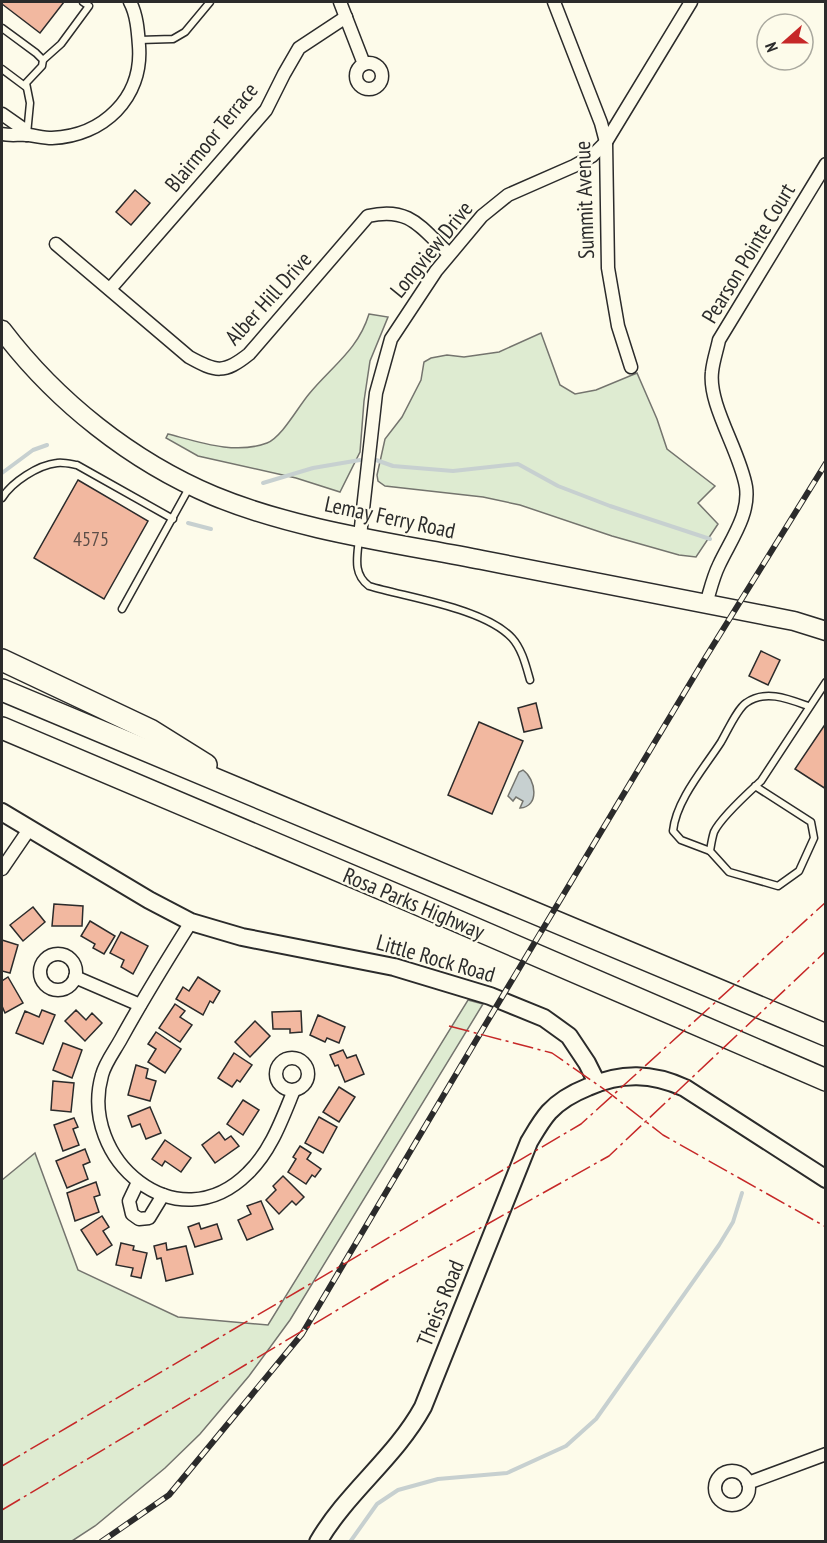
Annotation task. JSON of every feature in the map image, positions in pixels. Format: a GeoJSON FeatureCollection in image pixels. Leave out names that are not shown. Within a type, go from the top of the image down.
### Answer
{"type":"FeatureCollection","features":[{"type":"Feature","properties":{"kind":"highway"},"geometry":{"type":"LineString","coordinates":[[2,660],[150,730],[266,801]]}},
{"type":"Feature","properties":{"kind":"highway"},"geometry":{"type":"LineString","coordinates":[[2,690],[266,801]]}},
{"type":"Feature","properties":{"kind":"highway","name":"Rosa Parks Highway"},"geometry":{"type":"LineString","coordinates":[[2,728],[825,1080]]}},
{"type":"Feature","properties":{"kind":"highway","name":"Rosa Parks Highway"},"geometry":{"type":"LineString","coordinates":[[266,801],[825,1035]]}},
{"type":"Feature","properties":{"kind":"main road","name":"Lemay Ferry Road"},"geometry":{"type":"LineString","coordinates":[[2,330],[37,371],[110,437],[162,470],[213,495],[272,516],[360,536],[794,621],[825,631]]}},
{"type":"Feature","properties":{"kind":"street"},"geometry":{"type":"LineString","coordinates":[[2,134],[53,138],[84,133],[109,118],[120,107],[136,82],[140,68],[139,40],[130,2]]}},
{"type":"Feature","properties":{"kind":"street"},"geometry":{"type":"LineString","coordinates":[[340,2],[364,64]]}},
{"type":"Feature","properties":{"kind":"street","name":"Summit Avenue"},"geometry":{"type":"LineString","coordinates":[[554,2],[601,123],[606,142],[608,268],[618,326],[631,367]]}},
{"type":"Feature","properties":{"kind":"street","name":"Longview Drive"},"geometry":{"type":"LineString","coordinates":[[360,536],[376,393],[391,339],[418,295],[482,216],[508,195],[592,156],[606,142],[691,2]]}},
{"type":"Feature","properties":{"kind":"street","name":"Blairmoor Terrace"},"geometry":{"type":"LineString","coordinates":[[110,289],[266,110],[300,48],[346,17]]}},
{"type":"Feature","properties":{"kind":"street"},"geometry":{"type":"LineString","coordinates":[[2,114],[22,128],[27,135]]}},
{"type":"Feature","properties":{"kind":"street","name":"Pearson Pointe Court"},"geometry":{"type":"LineString","coordinates":[[706,604],[718,566],[741,520],[746,488],[733,444],[715,400],[711,373],[719,340],[825,164]]}},
{"type":"Feature","properties":{"kind":"street","name":"Alber Hill Drive"},"geometry":{"type":"LineString","coordinates":[[56,244],[189,357],[210,368],[223,369],[238,363],[249,354],[368,216],[398,213],[424,229],[449,254]]}},
{"type":"Feature","properties":{"kind":"street","name":"Little Rock Road"},"geometry":{"type":"LineString","coordinates":[[2,812],[149,900],[191,922],[242,937],[394,967],[459,986],[533,1013],[551,1022],[569,1036],[587,1062],[597,1083]]}},
{"type":"Feature","properties":{"kind":"street"},"geometry":{"type":"LineString","coordinates":[[2,869],[30,828]]}},
{"type":"Feature","properties":{"kind":"street"},"geometry":{"type":"LineString","coordinates":[[191,922],[140,1005],[102,1074],[98,1106],[108,1143],[121,1165],[150,1191],[188,1201],[205,1198],[231,1187],[249,1173],[269,1147],[294,1090]]}},
{"type":"Feature","properties":{"kind":"street"},"geometry":{"type":"LineString","coordinates":[[75,977],[140,1005]]}},
{"type":"Feature","properties":{"kind":"street"},"geometry":{"type":"LineString","coordinates":[[597,1083],[628,1075],[649,1076],[671,1082],[685,1088],[825,1179]]}},
{"type":"Feature","properties":{"kind":"street","name":"Theiss Road"},"geometry":{"type":"LineString","coordinates":[[318,1542],[336,1513],[404,1438],[423,1407],[518,1167],[540,1124],[561,1101],[572,1093],[597,1083]]}},
{"type":"Feature","properties":{"kind":"street"},"geometry":{"type":"LineString","coordinates":[[138,1182],[129,1201],[132,1214],[139,1219],[149,1218],[163,1195]]}},
{"type":"Feature","properties":{"kind":"street"},"geometry":{"type":"LineString","coordinates":[[748,1483],[825,1454]]}},
{"type":"Feature","properties":{"kind":"lane"},"geometry":{"type":"LineString","coordinates":[[27,135],[30,103],[26,83],[42,66],[43,60],[61,44],[89,6],[83,2]]}},
{"type":"Feature","properties":{"kind":"lane"},"geometry":{"type":"LineString","coordinates":[[139,40],[173,39],[185,32],[210,2]]}},
{"type":"Feature","properties":{"kind":"lane"},"geometry":{"type":"LineString","coordinates":[[2,28],[43,60]]}},
{"type":"Feature","properties":{"kind":"lane"},"geometry":{"type":"LineString","coordinates":[[2,69],[26,87]]}},
{"type":"Feature","properties":{"kind":"lane"},"geometry":{"type":"LineString","coordinates":[[2,498],[6,491],[31,473],[59,462],[77,465],[173,519]]}},
{"type":"Feature","properties":{"kind":"lane"},"geometry":{"type":"LineString","coordinates":[[122,609],[191,485]]}},
{"type":"Feature","properties":{"kind":"lane"},"geometry":{"type":"LineString","coordinates":[[360,536],[357,560],[363,581],[369,586],[462,611],[490,623],[512,639],[522,654],[531,680]]}},
{"type":"Feature","properties":{"kind":"lane"},"geometry":{"type":"LineString","coordinates":[[710,851],[714,831],[761,781],[825,682]]}},
{"type":"Feature","properties":{"kind":"lane"},"geometry":{"type":"LineString","coordinates":[[755,786],[811,822],[814,838],[799,871],[778,886],[729,872],[710,851],[681,840],[673,831],[674,821],[699,774],[745,703],[759,697],[780,696],[808,706]]}},
{"type":"Feature","properties":{"kind":"green space"},"geometry":{"type":"Polygon","coordinates":[[[369,314],[388,317],[370,361],[360,452],[340,492],[296,478],[198,456],[166,438],[168,434],[230,448],[255,446],[273,440],[309,394],[351,348],[369,314]]]}},
{"type":"Feature","properties":{"kind":"green space"},"geometry":{"type":"Polygon","coordinates":[[[541,333],[560,385],[575,394],[596,390],[637,373],[667,449],[715,486],[698,503],[718,524],[696,557],[679,555],[612,536],[520,505],[483,497],[385,486],[378,481],[377,475],[385,439],[402,417],[421,380],[424,362],[447,355],[464,357],[499,352],[541,333]]]}},
{"type":"Feature","properties":{"kind":"green space"},"geometry":{"type":"Polygon","coordinates":[[[468,1000],[483,1004],[290,1320],[249,1376],[200,1434],[165,1468],[95,1526],[72,1541],[2,1541],[2,1180],[35,1153],[78,1270],[178,1317],[268,1325],[468,1000]]]}},
{"type":"Feature","properties":{"kind":"shaded area"},"geometry":{"type":"Polygon","coordinates":[[[523,770],[531,780],[534,792],[531,803],[520,808],[523,801],[516,797],[513,801],[508,796],[519,772],[523,770]]]}},
{"type":"Feature","properties":{"kind":"building"},"geometry":{"type":"Polygon","coordinates":[[[2,2],[64,2],[40,33],[2,2]]]}},
{"type":"Feature","properties":{"kind":"building"},"geometry":{"type":"Polygon","coordinates":[[[135,190],[150,203],[131,225],[116,212],[135,190]]]}},
{"type":"Feature","properties":{"kind":"building"},"geometry":{"type":"Polygon","coordinates":[[[78,480],[148,521],[104,599],[34,558],[78,480]]]}},
{"type":"Feature","properties":{"kind":"building"},"geometry":{"type":"Polygon","coordinates":[[[761,651],[780,660],[768,685],[749,676],[761,651]]]}},
{"type":"Feature","properties":{"kind":"building"},"geometry":{"type":"Polygon","coordinates":[[[536,703],[542,728],[524,732],[518,708],[536,703]]]}},
{"type":"Feature","properties":{"kind":"building"},"geometry":{"type":"Polygon","coordinates":[[[479,722],[523,741],[492,814],[448,795],[479,722]]]}},
{"type":"Feature","properties":{"kind":"building"},"geometry":{"type":"Polygon","coordinates":[[[826,723],[826,789],[795,769],[826,723]]]}},
{"type":"Feature","properties":{"kind":"building"},"geometry":{"type":"Polygon","coordinates":[[[54,904],[83,906],[82,926],[52,926],[54,904]]]}},
{"type":"Feature","properties":{"kind":"building"},"geometry":{"type":"Polygon","coordinates":[[[33,907],[45,922],[23,941],[10,925],[33,907]]]}},
{"type":"Feature","properties":{"kind":"building"},"geometry":{"type":"Polygon","coordinates":[[[90,921],[115,936],[104,954],[93,948],[95,944],[81,936],[90,921]]]}},
{"type":"Feature","properties":{"kind":"building"},"geometry":{"type":"Polygon","coordinates":[[[121,932],[148,946],[133,974],[121,967],[124,960],[110,953],[121,932]]]}},
{"type":"Feature","properties":{"kind":"building"},"geometry":{"type":"Polygon","coordinates":[[[2,940],[18,945],[10,973],[2,971],[2,940]]]}},
{"type":"Feature","properties":{"kind":"building"},"geometry":{"type":"Polygon","coordinates":[[[8,977],[23,1003],[5,1013],[2,1006],[2,981],[8,977]]]}},
{"type":"Feature","properties":{"kind":"building"},"geometry":{"type":"Polygon","coordinates":[[[198,977],[220,991],[213,1003],[210,1001],[203,1015],[176,999],[183,987],[189,991],[198,977]]]}},
{"type":"Feature","properties":{"kind":"building"},"geometry":{"type":"Polygon","coordinates":[[[175,1004],[185,1011],[180,1017],[192,1025],[180,1042],[159,1028],[175,1004]]]}},
{"type":"Feature","properties":{"kind":"building"},"geometry":{"type":"Polygon","coordinates":[[[42,1010],[55,1015],[43,1044],[16,1033],[25,1011],[39,1017],[42,1010]]]}},
{"type":"Feature","properties":{"kind":"building"},"geometry":{"type":"Polygon","coordinates":[[[76,1010],[86,1020],[92,1013],[102,1023],[85,1041],[65,1021],[76,1010]]]}},
{"type":"Feature","properties":{"kind":"building"},"geometry":{"type":"Polygon","coordinates":[[[301,1011],[302,1032],[290,1033],[290,1029],[273,1029],[272,1012],[301,1011]]]}},
{"type":"Feature","properties":{"kind":"building"},"geometry":{"type":"Polygon","coordinates":[[[318,1015],[345,1027],[339,1043],[327,1038],[325,1042],[310,1035],[318,1015]]]}},
{"type":"Feature","properties":{"kind":"building"},"geometry":{"type":"Polygon","coordinates":[[[255,1021],[270,1036],[250,1057],[235,1042],[255,1021]]]}},
{"type":"Feature","properties":{"kind":"building"},"geometry":{"type":"Polygon","coordinates":[[[156,1032],[181,1049],[165,1073],[148,1062],[156,1049],[148,1044],[156,1032]]]}},
{"type":"Feature","properties":{"kind":"building"},"geometry":{"type":"Polygon","coordinates":[[[63,1043],[82,1050],[72,1078],[53,1070],[63,1043]]]}},
{"type":"Feature","properties":{"kind":"building"},"geometry":{"type":"Polygon","coordinates":[[[343,1050],[347,1058],[356,1055],[364,1074],[345,1082],[338,1065],[335,1066],[330,1055],[343,1050]]]}},
{"type":"Feature","properties":{"kind":"building"},"geometry":{"type":"Polygon","coordinates":[[[234,1053],[252,1065],[240,1082],[237,1080],[232,1087],[218,1078],[234,1053]]]}},
{"type":"Feature","properties":{"kind":"building"},"geometry":{"type":"Polygon","coordinates":[[[136,1065],[148,1069],[146,1078],[156,1081],[150,1101],[128,1095],[136,1065]]]}},
{"type":"Feature","properties":{"kind":"building"},"geometry":{"type":"Polygon","coordinates":[[[53,1081],[74,1083],[71,1112],[51,1110],[53,1081]]]}},
{"type":"Feature","properties":{"kind":"building"},"geometry":{"type":"Polygon","coordinates":[[[339,1087],[355,1097],[339,1122],[323,1112],[339,1087]]]}},
{"type":"Feature","properties":{"kind":"building"},"geometry":{"type":"Polygon","coordinates":[[[243,1100],[259,1110],[243,1135],[227,1124],[243,1100]]]}},
{"type":"Feature","properties":{"kind":"building"},"geometry":{"type":"Polygon","coordinates":[[[150,1107],[161,1133],[146,1139],[140,1124],[132,1127],[128,1116],[150,1107]]]}},
{"type":"Feature","properties":{"kind":"building"},"geometry":{"type":"Polygon","coordinates":[[[319,1117],[337,1127],[323,1153],[305,1143],[319,1117]]]}},
{"type":"Feature","properties":{"kind":"building"},"geometry":{"type":"Polygon","coordinates":[[[74,1118],[78,1127],[73,1129],[79,1145],[63,1151],[54,1125],[74,1118]]]}},
{"type":"Feature","properties":{"kind":"building"},"geometry":{"type":"Polygon","coordinates":[[[219,1132],[225,1140],[231,1136],[239,1146],[215,1163],[202,1145],[219,1132]]]}},
{"type":"Feature","properties":{"kind":"building"},"geometry":{"type":"Polygon","coordinates":[[[165,1140],[191,1158],[181,1172],[165,1161],[162,1166],[152,1159],[165,1140]]]}},
{"type":"Feature","properties":{"kind":"building"},"geometry":{"type":"Polygon","coordinates":[[[300,1146],[311,1153],[307,1159],[321,1169],[315,1177],[312,1175],[306,1184],[288,1172],[296,1159],[293,1157],[300,1146]]]}},
{"type":"Feature","properties":{"kind":"building"},"geometry":{"type":"Polygon","coordinates":[[[85,1149],[90,1162],[83,1165],[88,1179],[67,1188],[56,1161],[85,1149]]]}},
{"type":"Feature","properties":{"kind":"building"},"geometry":{"type":"Polygon","coordinates":[[[283,1176],[304,1197],[296,1205],[292,1201],[279,1214],[266,1200],[276,1190],[273,1186],[283,1176]]]}},
{"type":"Feature","properties":{"kind":"building"},"geometry":{"type":"Polygon","coordinates":[[[96,1182],[100,1195],[94,1197],[99,1212],[75,1221],[67,1193],[96,1182]]]}},
{"type":"Feature","properties":{"kind":"building"},"geometry":{"type":"Polygon","coordinates":[[[261,1201],[273,1229],[247,1240],[238,1220],[251,1214],[247,1206],[261,1201]]]}},
{"type":"Feature","properties":{"kind":"building"},"geometry":{"type":"Polygon","coordinates":[[[102,1216],[109,1227],[103,1231],[112,1245],[97,1255],[81,1230],[102,1216]]]}},
{"type":"Feature","properties":{"kind":"building"},"geometry":{"type":"Polygon","coordinates":[[[199,1223],[201,1229],[217,1224],[222,1239],[195,1247],[188,1227],[199,1223]]]}},
{"type":"Feature","properties":{"kind":"building"},"geometry":{"type":"Polygon","coordinates":[[[121,1243],[134,1246],[133,1250],[147,1253],[141,1278],[131,1276],[133,1268],[116,1265],[121,1243]]]}},
{"type":"Feature","properties":{"kind":"building"},"geometry":{"type":"Polygon","coordinates":[[[166,1243],[167,1250],[186,1246],[193,1274],[166,1281],[161,1258],[157,1259],[154,1246],[166,1243]]]}},
{"type":"Feature","properties":{"kind":"waterway"},"geometry":{"type":"LineString","coordinates":[[2,473],[33,450],[47,445]]}},
{"type":"Feature","properties":{"kind":"waterway"},"geometry":{"type":"LineString","coordinates":[[263,483],[313,468],[360,460]]}},
{"type":"Feature","properties":{"kind":"waterway"},"geometry":{"type":"LineString","coordinates":[[376,460],[393,466],[453,471],[518,464],[558,486],[710,539]]}},
{"type":"Feature","properties":{"kind":"waterway"},"geometry":{"type":"LineString","coordinates":[[188,523],[211,529]]}},
{"type":"Feature","properties":{"kind":"waterway"},"geometry":{"type":"LineString","coordinates":[[350,1542],[377,1504],[398,1490],[438,1479],[507,1473],[566,1446],[596,1419],[719,1245],[733,1222],[742,1193]]}},
{"type":"Feature","properties":{"kind":"railway"},"geometry":{"type":"LineString","coordinates":[[101,1542],[169,1495],[302,1334],[704,660],[826,463]]}},
{"type":"Feature","properties":{"kind":"power"},"geometry":{"type":"LineString","coordinates":[[2,1466],[581,1124],[826,902]]}},
{"type":"Feature","properties":{"kind":"power"},"geometry":{"type":"LineString","coordinates":[[2,1510],[391,1278],[609,1156],[826,951]]}},
{"type":"Feature","properties":{"kind":"power"},"geometry":{"type":"LineString","coordinates":[[449,1026],[552,1053],[608,1092],[663,1135],[826,1227]]}}]}
